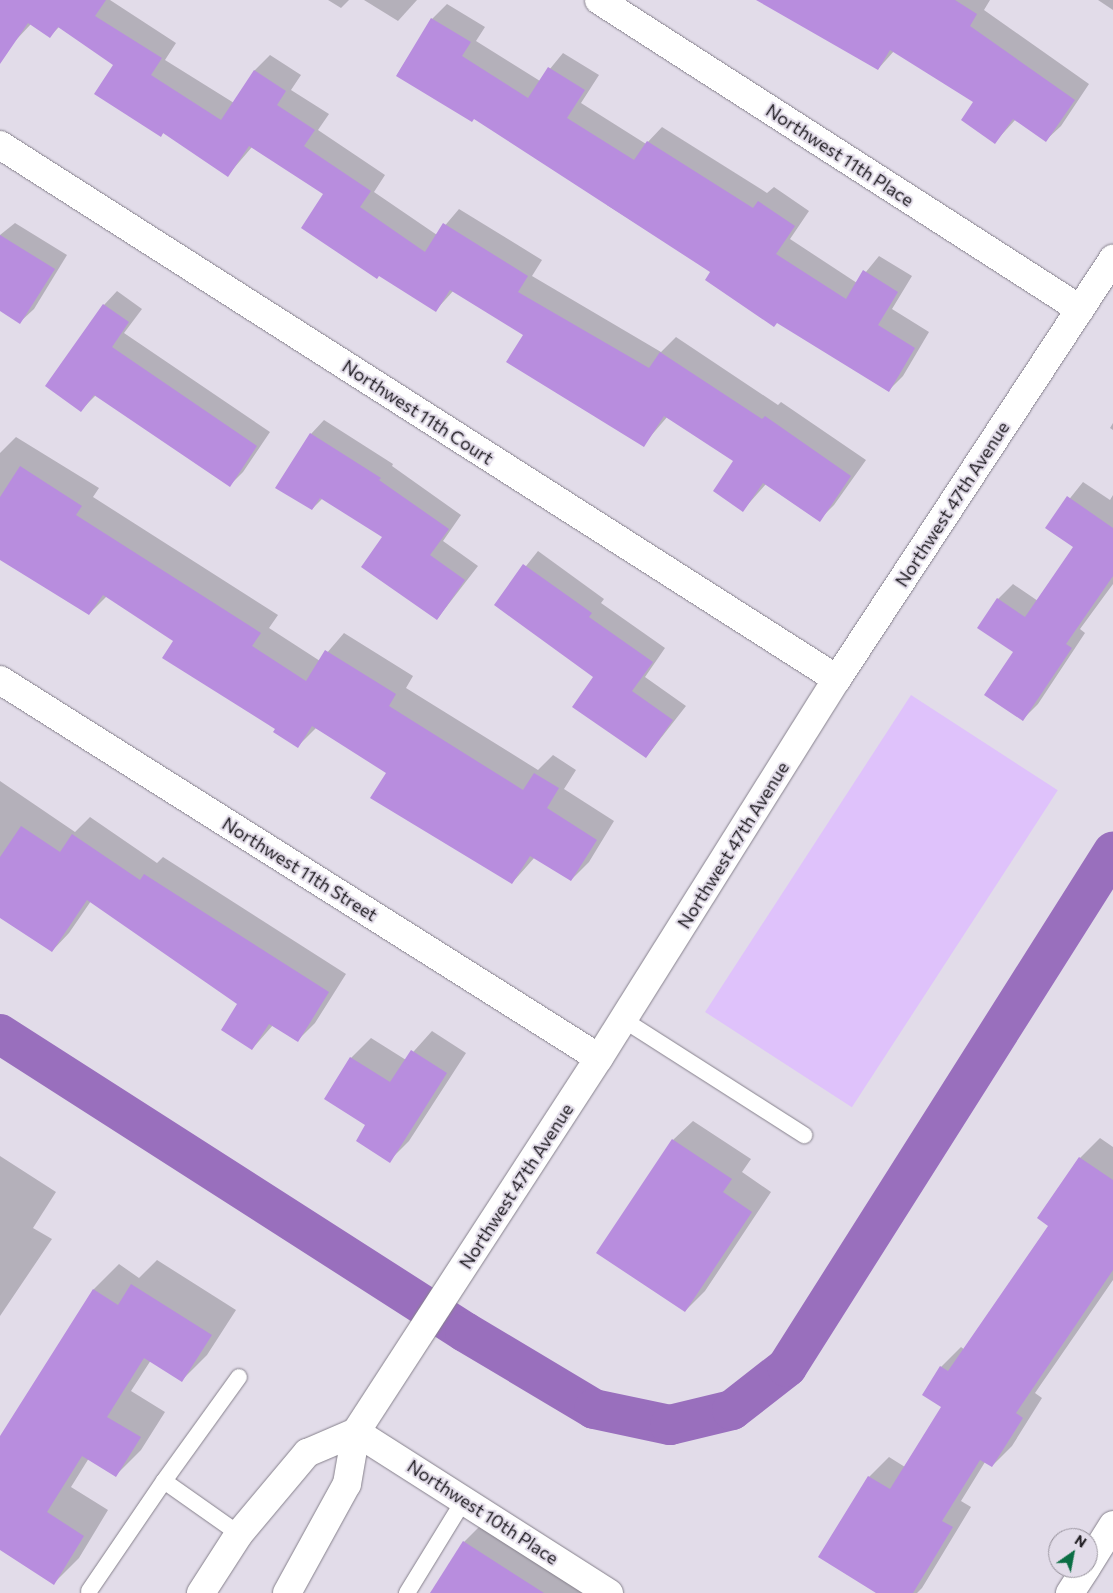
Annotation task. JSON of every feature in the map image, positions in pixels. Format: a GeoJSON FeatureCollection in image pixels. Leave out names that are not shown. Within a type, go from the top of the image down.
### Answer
{"type":"FeatureCollection","features":[{"type":"Feature","properties":{"kind":"street","name":"Northwest 11th Place"},"geometry":{"type":"LineString","coordinates":[[599,0],[1080,309]]}},
{"type":"Feature","properties":{"kind":"street","name":"Northwest 11th Court"},"geometry":{"type":"LineString","coordinates":[[0,145],[837,679]]}},
{"type":"Feature","properties":{"kind":"street","name":"Northwest 47th Avenue"},"geometry":{"type":"LineString","coordinates":[[287,1593],[347,1484],[356,1432],[624,1020],[837,679],[1113,259]]}},
{"type":"Feature","properties":{"kind":"street","name":"Northwest 11th Street"},"geometry":{"type":"LineString","coordinates":[[0,680],[599,1058]]}},
{"type":"Feature","properties":{"kind":"street","name":"Northwest 10th Place"},"geometry":{"type":"LineString","coordinates":[[356,1432],[609,1593]]}},
{"type":"Feature","properties":{"kind":"street"},"geometry":{"type":"LineString","coordinates":[[201,1593],[239,1534],[307,1453],[356,1432]]}},
{"type":"Feature","properties":{"kind":"street"},"geometry":{"type":"LineString","coordinates":[[1098,1549],[1113,1525]]}},
{"type":"Feature","properties":{"kind":"street"},"geometry":{"type":"LineString","coordinates":[[1070,1593],[1080,1578]]}},
{"type":"Feature","properties":{"kind":"lane"},"geometry":{"type":"LineString","coordinates":[[624,1020],[804,1135]]}},
{"type":"Feature","properties":{"kind":"lane"},"geometry":{"type":"LineString","coordinates":[[89,1591],[239,1376]]}},
{"type":"Feature","properties":{"kind":"lane"},"geometry":{"type":"LineString","coordinates":[[164,1481],[239,1534]]}},
{"type":"Feature","properties":{"kind":"lane"},"geometry":{"type":"LineString","coordinates":[[407,1593],[464,1500]]}},
{"type":"Feature","properties":{"kind":"shaded area"},"geometry":{"type":"Polygon","coordinates":[[[911,695],[1058,790],[852,1107],[705,1012],[911,695]]]}},
{"type":"Feature","properties":{"kind":"building"},"geometry":{"type":"Polygon","coordinates":[[[0,0],[106,0],[95,16],[162,58],[151,75],[221,120],[254,70],[286,91],[277,105],[315,130],[304,146],[371,191],[360,207],[425,252],[443,223],[528,276],[518,292],[649,368],[660,352],[762,419],[765,416],[851,476],[820,522],[763,483],[743,512],[713,491],[733,461],[664,416],[644,447],[506,362],[523,335],[450,290],[436,312],[379,276],[377,279],[301,228],[323,194],[249,146],[228,177],[163,133],[161,137],[94,94],[113,65],[58,27],[50,38],[28,23],[0,64],[0,0]]]}},
{"type":"Feature","properties":{"kind":"building"},"geometry":{"type":"Polygon","coordinates":[[[756,0],[955,0],[977,14],[970,26],[1075,100],[1046,142],[1013,119],[995,144],[961,120],[973,102],[890,50],[878,70],[756,0]]]}},
{"type":"Feature","properties":{"kind":"building"},"geometry":{"type":"Polygon","coordinates":[[[431,18],[471,42],[462,56],[528,98],[548,67],[585,90],[567,118],[634,160],[647,141],[753,208],[758,201],[795,226],[776,254],[846,299],[863,270],[898,292],[878,325],[915,348],[889,392],[777,323],[774,327],[705,280],[710,272],[474,119],[472,122],[396,76],[431,18]]]}},
{"type":"Feature","properties":{"kind":"building"},"geometry":{"type":"Polygon","coordinates":[[[0,235],[55,269],[20,324],[0,311],[0,235]]]}},
{"type":"Feature","properties":{"kind":"building"},"geometry":{"type":"Polygon","coordinates":[[[103,304],[129,322],[112,347],[257,446],[230,487],[94,395],[81,412],[45,386],[103,304]]]}},
{"type":"Feature","properties":{"kind":"building"},"geometry":{"type":"Polygon","coordinates":[[[310,433],[381,478],[379,480],[449,529],[430,555],[465,580],[437,620],[361,567],[382,537],[320,498],[312,510],[275,488],[310,433]]]}},
{"type":"Feature","properties":{"kind":"building"},"geometry":{"type":"Polygon","coordinates":[[[20,466],[82,506],[76,515],[261,633],[252,646],[306,681],[325,650],[396,694],[389,706],[523,790],[534,773],[559,788],[547,808],[597,840],[571,881],[530,856],[512,884],[370,798],[386,773],[312,726],[298,748],[273,732],[275,729],[162,658],[173,641],[103,595],[89,615],[0,560],[0,497],[20,466]]]}},
{"type":"Feature","properties":{"kind":"building"},"geometry":{"type":"Polygon","coordinates":[[[1067,496],[1113,528],[1113,576],[1066,644],[1072,648],[1023,721],[984,695],[1013,652],[977,628],[997,598],[1025,617],[1073,547],[1045,528],[1067,496]]]}},
{"type":"Feature","properties":{"kind":"building"},"geometry":{"type":"Polygon","coordinates":[[[523,564],[592,613],[589,617],[653,662],[632,691],[673,720],[646,758],[572,707],[593,677],[494,605],[523,564]]]}},
{"type":"Feature","properties":{"kind":"building"},"geometry":{"type":"Polygon","coordinates":[[[21,826],[60,852],[72,834],[140,880],[144,874],[329,992],[298,1042],[269,1024],[252,1050],[221,1030],[237,1004],[87,900],[52,952],[0,918],[0,857],[21,826]]]}},
{"type":"Feature","properties":{"kind":"building"},"geometry":{"type":"Polygon","coordinates":[[[411,1050],[447,1073],[390,1163],[356,1141],[365,1125],[324,1099],[350,1057],[390,1082],[411,1050]]]}},
{"type":"Feature","properties":{"kind":"building"},"geometry":{"type":"Polygon","coordinates":[[[672,1139],[732,1179],[723,1192],[752,1212],[685,1312],[596,1253],[672,1139]]]}},
{"type":"Feature","properties":{"kind":"building"},"geometry":{"type":"Polygon","coordinates":[[[1079,1157],[1113,1180],[1113,1270],[1016,1413],[1023,1418],[992,1467],[980,1460],[942,1521],[953,1527],[913,1593],[876,1593],[818,1557],[868,1476],[890,1489],[941,1407],[922,1395],[940,1366],[948,1371],[1048,1226],[1037,1218],[1079,1157]]]}},
{"type":"Feature","properties":{"kind":"building"},"geometry":{"type":"Polygon","coordinates":[[[131,1284],[212,1335],[182,1382],[144,1358],[107,1417],[141,1437],[116,1477],[82,1456],[47,1512],[84,1536],[54,1585],[0,1550],[0,1436],[93,1289],[118,1305],[131,1284]]]}},
{"type":"Feature","properties":{"kind":"building"},"geometry":{"type":"Polygon","coordinates":[[[463,1541],[544,1593],[430,1593],[463,1541]]]}},
{"type":"Feature","properties":{"kind":"waterway"},"geometry":{"type":"LineString","coordinates":[[0,1034],[465,1332],[594,1409],[670,1425],[732,1410],[787,1367],[1113,852]]}}]}
